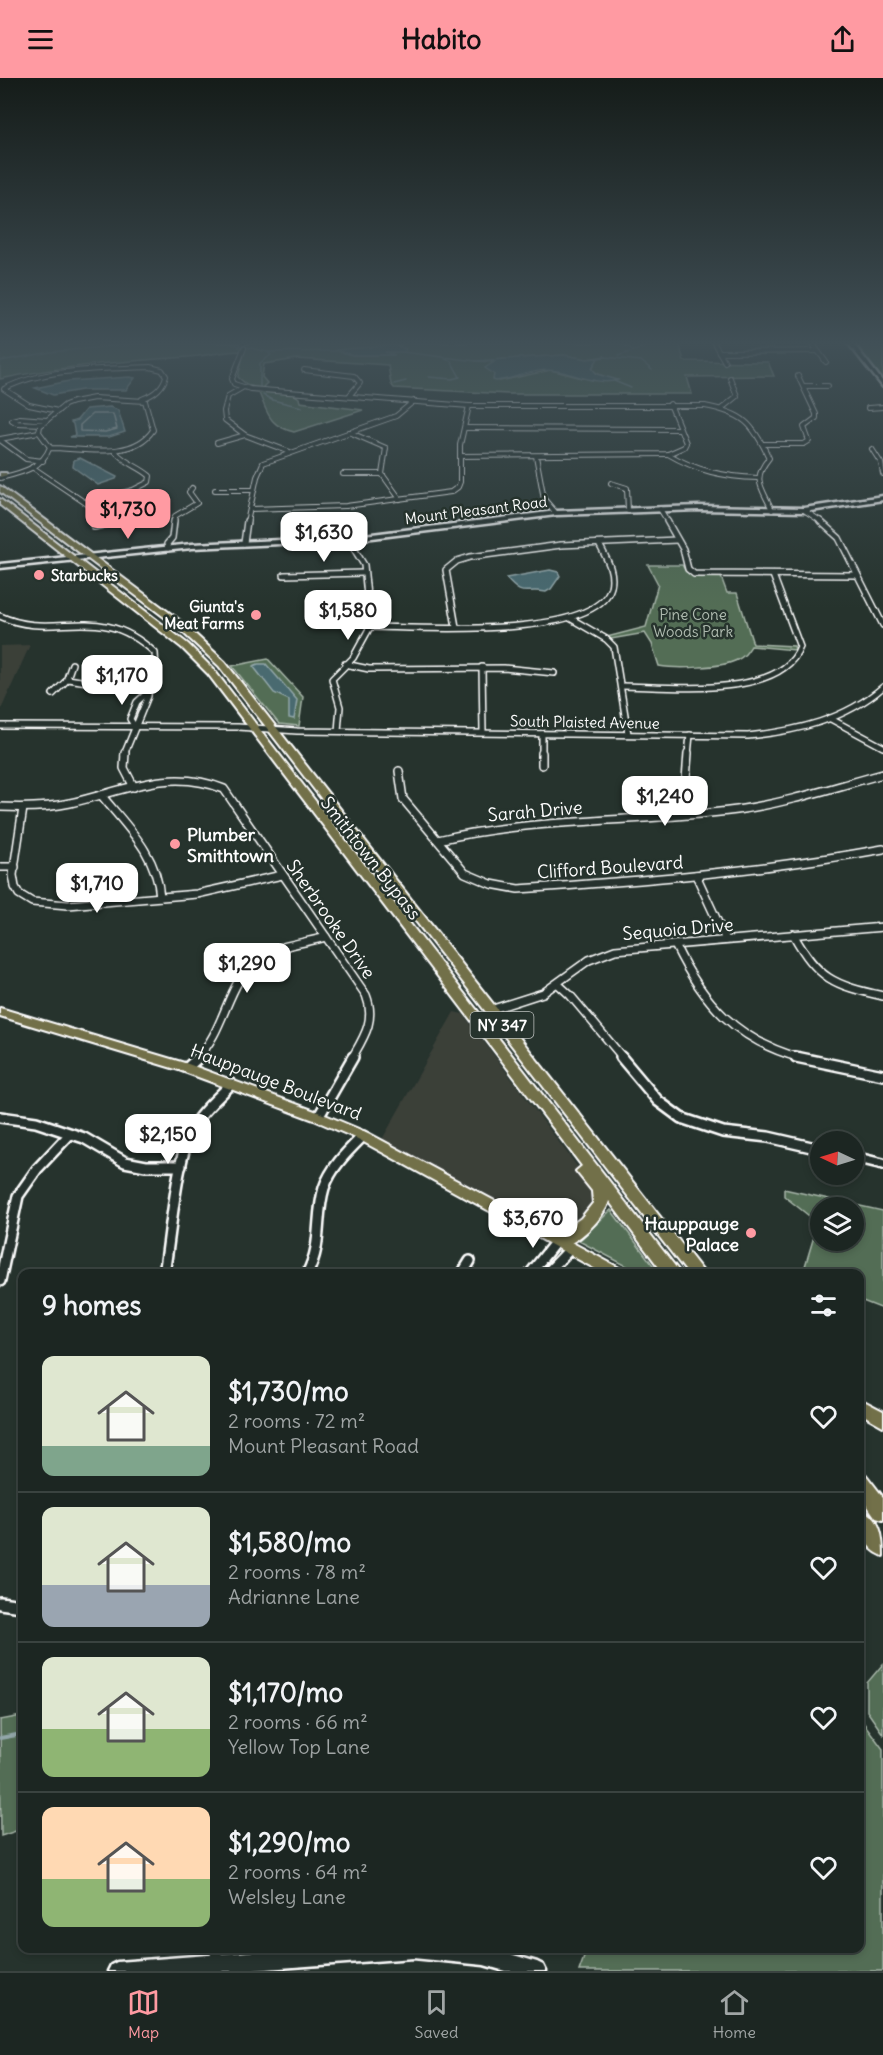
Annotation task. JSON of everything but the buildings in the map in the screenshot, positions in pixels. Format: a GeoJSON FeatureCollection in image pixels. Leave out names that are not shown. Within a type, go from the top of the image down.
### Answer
{"type":"FeatureCollection","features":[{"type":"Feature","properties":{"kind":"highway","name":"Smithtown Bypass"},"geometry":{"type":"LineString","coordinates":[[0,488],[207,648],[275,730],[307,775],[693,1269]]}},
{"type":"Feature","properties":{"kind":"highway","name":"Smithtown Bypass"},"geometry":{"type":"LineString","coordinates":[[0,501],[194,654],[256,728],[669,1269]]}},
{"type":"Feature","properties":{"kind":"highway"},"geometry":{"type":"LineString","coordinates":[[562,1243],[591,1217],[600,1205],[601,1195],[567,1143],[568,1135]]}},
{"type":"Feature","properties":{"kind":"highway"},"geometry":{"type":"LineString","coordinates":[[864,1486],[883,1512]]}},
{"type":"Feature","properties":{"kind":"highway"},"geometry":{"type":"LineString","coordinates":[[864,1522],[883,1547]]}},
{"type":"Feature","properties":{"kind":"main road","name":"Hauppauge Boulevard"},"geometry":{"type":"LineString","coordinates":[[1,1014],[188,1067],[320,1116],[363,1136],[609,1269]]}},
{"type":"Feature","properties":{"kind":"main road"},"geometry":{"type":"LineString","coordinates":[[864,1408],[883,1419]]}},
{"type":"Feature","properties":{"kind":"street"},"geometry":{"type":"LineString","coordinates":[[50,448],[115,451],[136,446],[150,437],[152,431]]}},
{"type":"Feature","properties":{"kind":"street"},"geometry":{"type":"LineString","coordinates":[[239,431],[290,452]]}},
{"type":"Feature","properties":{"kind":"street"},"geometry":{"type":"LineString","coordinates":[[250,509],[329,507],[451,492],[458,487],[460,482],[460,456],[464,431]]}},
{"type":"Feature","properties":{"kind":"street"},"geometry":{"type":"LineString","coordinates":[[460,456],[668,454],[684,447],[686,442],[681,431]]}},
{"type":"Feature","properties":{"kind":"street"},"geometry":{"type":"LineString","coordinates":[[755,431],[769,458],[759,470],[758,477],[772,510]]}},
{"type":"Feature","properties":{"kind":"street"},"geometry":{"type":"LineString","coordinates":[[763,444],[804,444],[809,441],[804,431]]}},
{"type":"Feature","properties":{"kind":"street"},"geometry":{"type":"LineString","coordinates":[[44,461],[26,459],[0,440],[7,436],[39,432],[50,448]]}},
{"type":"Feature","properties":{"kind":"street"},"geometry":{"type":"LineString","coordinates":[[244,543],[260,466],[290,452],[349,432],[386,448],[382,474],[400,499]]}},
{"type":"Feature","properties":{"kind":"street"},"geometry":{"type":"LineString","coordinates":[[218,443],[245,435]]}},
{"type":"Feature","properties":{"kind":"street"},"geometry":{"type":"LineString","coordinates":[[1,476],[44,461],[50,448]]}},
{"type":"Feature","properties":{"kind":"street"},"geometry":{"type":"LineString","coordinates":[[872,449],[881,463],[883,474]]}},
{"type":"Feature","properties":{"kind":"street"},"geometry":{"type":"LineString","coordinates":[[85,502],[140,488],[151,479],[147,472],[121,458],[115,451]]}},
{"type":"Feature","properties":{"kind":"street"},"geometry":{"type":"LineString","coordinates":[[668,454],[694,470],[707,474],[758,477]]}},
{"type":"Feature","properties":{"kind":"street"},"geometry":{"type":"LineString","coordinates":[[536,456],[544,499],[556,513]]}},
{"type":"Feature","properties":{"kind":"street"},"geometry":{"type":"LineString","coordinates":[[32,466],[114,522]]}},
{"type":"Feature","properties":{"kind":"street"},"geometry":{"type":"LineString","coordinates":[[343,474],[382,474]]}},
{"type":"Feature","properties":{"kind":"street"},"geometry":{"type":"LineString","coordinates":[[611,483],[627,488],[628,511]]}},
{"type":"Feature","properties":{"kind":"street"},"geometry":{"type":"LineString","coordinates":[[168,548],[175,516],[197,503],[189,492],[192,488]]}},
{"type":"Feature","properties":{"kind":"street"},"geometry":{"type":"LineString","coordinates":[[215,490],[254,490]]}},
{"type":"Feature","properties":{"kind":"street","name":"Mount Pleasant Road"},"geometry":{"type":"LineString","coordinates":[[0,566],[168,548],[348,540],[556,513],[660,509],[804,510],[882,500]]}},
{"type":"Feature","properties":{"kind":"street"},"geometry":{"type":"LineString","coordinates":[[660,509],[683,549],[688,569],[694,574],[858,575]]}},
{"type":"Feature","properties":{"kind":"street"},"geometry":{"type":"LineString","coordinates":[[804,510],[823,523],[838,538],[883,625]]}},
{"type":"Feature","properties":{"kind":"street"},"geometry":{"type":"LineString","coordinates":[[94,527],[132,518]]}},
{"type":"Feature","properties":{"kind":"street"},"geometry":{"type":"LineString","coordinates":[[338,731],[340,707],[332,679],[336,671],[354,657],[369,627],[364,565],[348,540]]}},
{"type":"Feature","properties":{"kind":"street"},"geometry":{"type":"LineString","coordinates":[[456,627],[446,570],[456,561],[470,557],[561,545],[677,540]]}},
{"type":"Feature","properties":{"kind":"street"},"geometry":{"type":"LineString","coordinates":[[369,627],[530,627],[570,618],[598,603],[612,584],[612,573],[599,544]]}},
{"type":"Feature","properties":{"kind":"street"},"geometry":{"type":"LineString","coordinates":[[284,575],[364,573]]}},
{"type":"Feature","properties":{"kind":"street"},"geometry":{"type":"LineString","coordinates":[[621,686],[736,686],[753,683],[789,667],[798,658],[800,647],[773,575]]}},
{"type":"Feature","properties":{"kind":"street"},"geometry":{"type":"LineString","coordinates":[[0,616],[23,623],[93,624],[129,630],[155,652],[156,669],[148,696],[123,758],[124,768],[134,787]]}},
{"type":"Feature","properties":{"kind":"street"},"geometry":{"type":"LineString","coordinates":[[570,618],[610,642],[614,647],[628,734]]}},
{"type":"Feature","properties":{"kind":"street"},"geometry":{"type":"LineString","coordinates":[[53,694],[68,679],[72,664]]}},
{"type":"Feature","properties":{"kind":"street"},"geometry":{"type":"LineString","coordinates":[[345,664],[369,669],[482,667],[554,673]]}},
{"type":"Feature","properties":{"kind":"street"},"geometry":{"type":"LineString","coordinates":[[482,667],[483,732]]}},
{"type":"Feature","properties":{"kind":"street"},"geometry":{"type":"LineString","coordinates":[[68,679],[148,690]]}},
{"type":"Feature","properties":{"kind":"street","name":"South Plaisted Avenue"},"geometry":{"type":"LineString","coordinates":[[0,726],[542,734],[770,734],[829,718],[856,706],[875,695],[883,687]]}},
{"type":"Feature","properties":{"kind":"street"},"geometry":{"type":"LineString","coordinates":[[135,727],[130,719],[137,702],[148,690]]}},
{"type":"Feature","properties":{"kind":"street"},"geometry":{"type":"LineString","coordinates":[[133,712],[142,712]]}},
{"type":"Feature","properties":{"kind":"street"},"geometry":{"type":"LineString","coordinates":[[829,718],[883,747]]}},
{"type":"Feature","properties":{"kind":"street"},"geometry":{"type":"LineString","coordinates":[[542,734],[542,765]]}},
{"type":"Feature","properties":{"kind":"street"},"geometry":{"type":"LineString","coordinates":[[690,735],[685,793],[692,813]]}},
{"type":"Feature","properties":{"kind":"street","name":"Clifford Boulevard"},"geometry":{"type":"LineString","coordinates":[[399,771],[403,800],[465,873],[478,881],[496,886],[529,888],[696,875],[787,866],[883,849]]}},
{"type":"Feature","properties":{"kind":"street","name":"Sarah Drive"},"geometry":{"type":"LineString","coordinates":[[438,840],[481,830],[737,810],[785,801],[883,774]]}},
{"type":"Feature","properties":{"kind":"street","name":"Sherbrooke Drive"},"geometry":{"type":"LineString","coordinates":[[0,807],[23,808],[67,804],[180,778],[206,781],[224,789],[366,995],[371,1007],[369,1028],[320,1116]]}},
{"type":"Feature","properties":{"kind":"street"},"geometry":{"type":"LineString","coordinates":[[102,796],[136,833],[157,869],[161,883],[160,897]]}},
{"type":"Feature","properties":{"kind":"street"},"geometry":{"type":"LineString","coordinates":[[23,808],[15,867],[15,890],[21,898],[39,904],[160,897],[225,889],[282,875]]}},
{"type":"Feature","properties":{"kind":"street"},"geometry":{"type":"LineString","coordinates":[[0,867],[15,867]]}},
{"type":"Feature","properties":{"kind":"street"},"geometry":{"type":"LineString","coordinates":[[696,875],[726,940]]}},
{"type":"Feature","properties":{"kind":"street","name":"Sequoia Drive"},"geometry":{"type":"LineString","coordinates":[[490,1010],[534,996],[558,984],[589,960],[603,953],[883,927]]}},
{"type":"Feature","properties":{"kind":"street"},"geometry":{"type":"LineString","coordinates":[[793,934],[807,960],[818,974],[848,989],[883,996]]}},
{"type":"Feature","properties":{"kind":"street"},"geometry":{"type":"LineString","coordinates":[[188,1067],[207,1049],[215,1036],[239,981],[249,967],[261,957],[276,951],[326,937]]}},
{"type":"Feature","properties":{"kind":"street"},"geometry":{"type":"LineString","coordinates":[[675,945],[696,985],[711,1004],[743,1034],[764,1046],[792,1055],[883,1075]]}},
{"type":"Feature","properties":{"kind":"street"},"geometry":{"type":"LineString","coordinates":[[558,984],[570,995],[658,1101],[681,1118],[723,1132],[768,1137],[810,1147]]}},
{"type":"Feature","properties":{"kind":"street"},"geometry":{"type":"LineString","coordinates":[[165,1269],[190,1132],[195,1123],[231,1084]]}},
{"type":"Feature","properties":{"kind":"street"},"geometry":{"type":"LineString","coordinates":[[0,1117],[36,1122],[70,1134],[100,1147],[125,1162],[146,1166],[182,1166]]}},
{"type":"Feature","properties":{"kind":"street"},"geometry":{"type":"LineString","coordinates":[[0,1281],[18,1197],[37,1169],[70,1134]]}},
{"type":"Feature","properties":{"kind":"street"},"geometry":{"type":"LineString","coordinates":[[309,1269],[320,1243],[320,1207],[324,1187],[333,1169],[363,1136]]}},
{"type":"Feature","properties":{"kind":"street"},"geometry":{"type":"LineString","coordinates":[[864,1159],[883,1164]]}},
{"type":"Feature","properties":{"kind":"street"},"geometry":{"type":"LineString","coordinates":[[535,1269],[562,1243]]}},
{"type":"Feature","properties":{"kind":"street"},"geometry":{"type":"LineString","coordinates":[[549,1269],[562,1243]]}},
{"type":"Feature","properties":{"kind":"street"},"geometry":{"type":"LineString","coordinates":[[465,1269],[470,1261]]}},
{"type":"Feature","properties":{"kind":"street"},"geometry":{"type":"LineString","coordinates":[[0,1603],[18,1605]]}},
{"type":"Feature","properties":{"kind":"street"},"geometry":{"type":"LineString","coordinates":[[117,1971],[217,1961],[348,1953]]}},
{"type":"Feature","properties":{"kind":"street"},"geometry":{"type":"LineString","coordinates":[[487,1953],[537,1971]]}},
{"type":"Feature","properties":{"kind":"shaded area"},"geometry":{"type":"Polygon","coordinates":[[[30,645],[0,712],[0,646],[30,645]]]}},
{"type":"Feature","properties":{"kind":"shaded area"},"geometry":{"type":"Polygon","coordinates":[[[454,1012],[463,1014],[595,1190],[594,1206],[561,1235],[380,1143],[454,1012]]]}},
{"type":"Feature","properties":{"kind":"green space","name":"Pine Cone Woods Park"},"geometry":{"type":"Polygon","coordinates":[[[648,565],[682,565],[686,572],[700,577],[721,577],[727,593],[737,593],[753,644],[794,646],[795,650],[751,646],[742,657],[730,663],[687,668],[667,667],[659,666],[652,644],[645,633],[611,639],[607,637],[646,627],[658,584],[648,565]]]}},
{"type":"Feature","properties":{"kind":"green space"},"geometry":{"type":"Polygon","coordinates":[[[268,659],[303,697],[299,726],[279,724],[232,666],[268,659]]]}},
{"type":"Feature","properties":{"kind":"green space"},"geometry":{"type":"Polygon","coordinates":[[[784,1189],[820,1197],[810,1197],[810,1217],[784,1196],[784,1189]]]}},
{"type":"Feature","properties":{"kind":"green space"},"geometry":{"type":"Polygon","coordinates":[[[864,1207],[883,1211],[883,1309],[864,1302],[864,1269],[804,1269],[810,1250],[864,1251],[864,1207]]]}},
{"type":"Feature","properties":{"kind":"green space"},"geometry":{"type":"Polygon","coordinates":[[[611,1210],[656,1269],[632,1269],[579,1241],[611,1210]]]}},
{"type":"Feature","properties":{"kind":"green space"},"geometry":{"type":"Polygon","coordinates":[[[883,1664],[883,1734],[867,1711],[867,1683],[883,1664]]]}},
{"type":"Feature","properties":{"kind":"green space"},"geometry":{"type":"Polygon","coordinates":[[[18,1717],[18,1830],[1,1836],[0,1720],[18,1717]]]}},
{"type":"Feature","properties":{"kind":"green space"},"geometry":{"type":"Polygon","coordinates":[[[864,1723],[883,1749],[883,1971],[579,1971],[586,1953],[864,1953],[864,1723]]]}},
{"type":"Feature","properties":{"kind":"water"},"geometry":{"type":"Polygon","coordinates":[[[74,431],[125,432],[109,437],[70,437],[75,435],[74,431]]]}},
{"type":"Feature","properties":{"kind":"water"},"geometry":{"type":"Polygon","coordinates":[[[80,458],[117,477],[116,479],[98,485],[73,467],[74,460],[80,458]]]}},
{"type":"Feature","properties":{"kind":"water"},"geometry":{"type":"Polygon","coordinates":[[[550,570],[558,572],[560,576],[546,592],[521,591],[506,578],[550,570]]]}},
{"type":"Feature","properties":{"kind":"water"},"geometry":{"type":"Polygon","coordinates":[[[266,664],[297,700],[294,719],[289,718],[289,700],[274,693],[253,666],[266,664]]]}},
{"type":"Feature","properties":{"kind":"waterway"},"geometry":{"type":"LineString","coordinates":[[0,1738],[18,1735]]}},
{"type":"Feature","properties":{"kind":"place","name":"Starbucks"},"geometry":{"type":"Point","coordinates":[39,575]}},
{"type":"Feature","properties":{"kind":"place","name":"Giunta's Meat Farms"},"geometry":{"type":"Point","coordinates":[256,615]}},
{"type":"Feature","properties":{"kind":"place","name":"Plumber Smithtown"},"geometry":{"type":"Point","coordinates":[175,844]}},
{"type":"Feature","properties":{"kind":"place","name":"Hauppauge Palace"},"geometry":{"type":"Point","coordinates":[751,1233]}}]}
